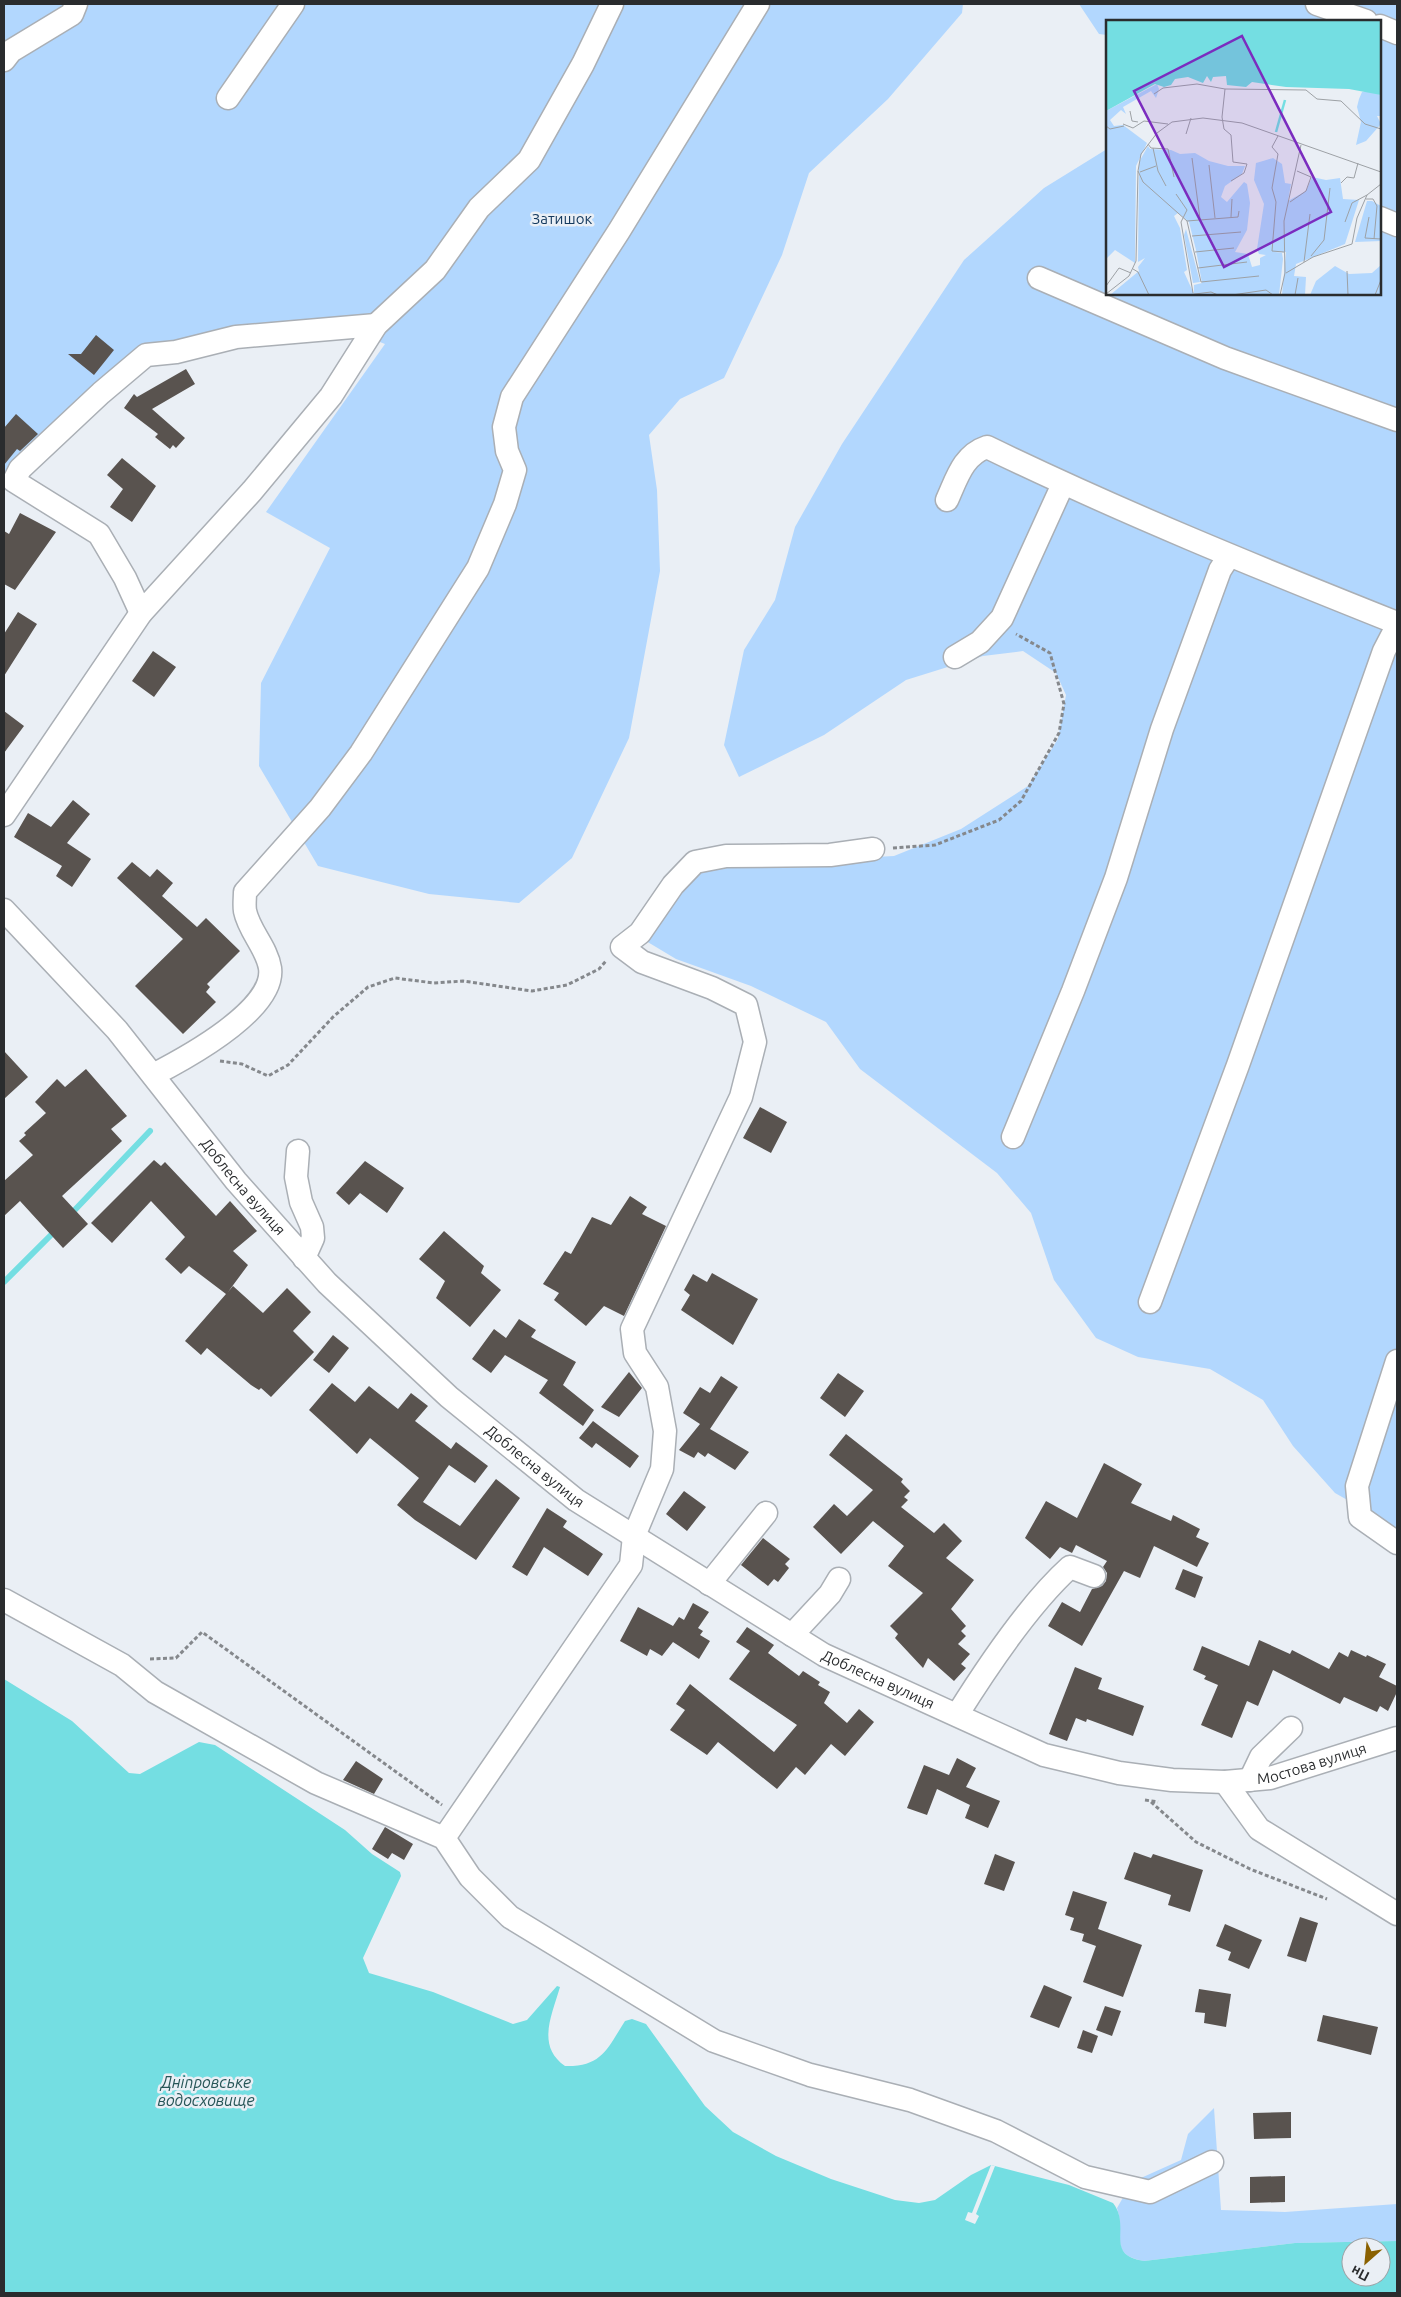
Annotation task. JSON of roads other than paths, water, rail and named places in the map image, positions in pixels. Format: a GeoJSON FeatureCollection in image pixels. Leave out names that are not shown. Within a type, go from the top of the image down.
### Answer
{"type":"FeatureCollection","features":[{"type":"Feature","properties":{"kind":"street"},"geometry":{"type":"LineString","coordinates":[[4,60],[10,51],[72,14],[76,4]]}},
{"type":"Feature","properties":{"kind":"street"},"geometry":{"type":"LineString","coordinates":[[228,98],[293,4]]}},
{"type":"Feature","properties":{"kind":"street"},"geometry":{"type":"LineString","coordinates":[[4,815],[141,613],[252,491],[331,396],[376,325],[435,270],[479,208],[529,160],[583,64],[612,4]]}},
{"type":"Feature","properties":{"kind":"street"},"geometry":{"type":"LineString","coordinates":[[153,1075],[190,1056],[250,1011],[266,988],[270,968],[245,911],[245,892],[320,808],[349,769],[478,568],[505,504],[515,470],[507,451],[504,427],[512,397],[662,163],[758,4]]}},
{"type":"Feature","properties":{"kind":"street"},"geometry":{"type":"LineString","coordinates":[[1317,4],[1363,20]]}},
{"type":"Feature","properties":{"kind":"street"},"geometry":{"type":"LineString","coordinates":[[1381,26],[1397,33]]}},
{"type":"Feature","properties":{"kind":"street"},"geometry":{"type":"LineString","coordinates":[[1381,218],[1397,225]]}},
{"type":"Feature","properties":{"kind":"street"},"geometry":{"type":"LineString","coordinates":[[1039,278],[1225,358],[1397,420]]}},
{"type":"Feature","properties":{"kind":"street"},"geometry":{"type":"LineString","coordinates":[[141,613],[125,578],[98,534],[14,481],[20,468],[101,393],[146,355],[176,352],[236,337],[376,325]]}},
{"type":"Feature","properties":{"kind":"street"},"geometry":{"type":"LineString","coordinates":[[947,500],[962,466],[975,451],[987,447],[1063,484],[1229,556],[1397,624],[1384,651],[1238,1066],[1150,1302]]}},
{"type":"Feature","properties":{"kind":"street"},"geometry":{"type":"LineString","coordinates":[[955,657],[980,642],[1002,618],[1063,484]]}},
{"type":"Feature","properties":{"kind":"street"},"geometry":{"type":"LineString","coordinates":[[1013,1137],[1073,991],[1116,878],[1162,729],[1220,570],[1229,556]]}},
{"type":"Feature","properties":{"kind":"street"},"geometry":{"type":"LineString","coordinates":[[444,1838],[631,1566],[634,1536],[662,1469],[665,1431],[657,1388],[635,1353],[632,1329],[741,1097],[755,1042],[746,1005],[712,988],[642,962],[622,946],[640,933],[673,885],[694,862],[726,856],[830,855],[873,849]]}},
{"type":"Feature","properties":{"kind":"street","name":"Доблесна вулиця"},"geometry":{"type":"LineString","coordinates":[[4,910],[117,1030],[236,1181],[327,1283],[449,1398],[576,1500],[824,1655],[1044,1755],[1118,1772],[1172,1780],[1225,1782]]}},
{"type":"Feature","properties":{"kind":"street"},"geometry":{"type":"LineString","coordinates":[[298,1151],[296,1177],[301,1202],[312,1227],[313,1238],[304,1258]]}},
{"type":"Feature","properties":{"kind":"street"},"geometry":{"type":"LineString","coordinates":[[1397,1361],[1357,1486],[1360,1517],[1397,1543]]}},
{"type":"Feature","properties":{"kind":"street"},"geometry":{"type":"LineString","coordinates":[[710,1584],[766,1513]]}},
{"type":"Feature","properties":{"kind":"street"},"geometry":{"type":"LineString","coordinates":[[957,1715],[978,1682],[1051,1584],[1070,1567],[1094,1576]]}},
{"type":"Feature","properties":{"kind":"street"},"geometry":{"type":"LineString","coordinates":[[792,1635],[830,1594],[838,1579]]}},
{"type":"Feature","properties":{"kind":"street"},"geometry":{"type":"LineString","coordinates":[[4,1600],[122,1665],[155,1692],[316,1783],[444,1838],[470,1877],[510,1917],[714,2042],[810,2075],[910,2100],[996,2131],[1085,2177],[1113,2184],[1150,2192],[1212,2162]]}},
{"type":"Feature","properties":{"kind":"street"},"geometry":{"type":"LineString","coordinates":[[1250,1780],[1261,1757],[1290,1728]]}},
{"type":"Feature","properties":{"kind":"street","name":"Мостова вулиця"},"geometry":{"type":"LineString","coordinates":[[1225,1782],[1270,1778],[1397,1738]]}},
{"type":"Feature","properties":{"kind":"street"},"geometry":{"type":"LineString","coordinates":[[1225,1782],[1259,1828],[1397,1914]]}},
{"type":"Feature","properties":{"kind":"water","name":"Дніпровське водосховище"},"geometry":{"type":"Polygon","coordinates":[[[4,1679],[72,1721],[129,1773],[140,1774],[199,1742],[215,1745],[345,1830],[372,1854],[400,1872],[401,1876],[363,1958],[369,1973],[433,1992],[513,2024],[527,2020],[557,1986],[560,1987],[550,2019],[549,2040],[556,2058],[565,2066],[577,2066],[595,2060],[608,2048],[625,2021],[632,2019],[646,2024],[705,2106],[733,2132],[776,2156],[831,2179],[895,2200],[919,2203],[935,2200],[971,2175],[991,2165],[1069,2185],[1113,2203],[1120,2221],[1121,2246],[1125,2253],[1132,2258],[1144,2261],[1295,2243],[1341,2242],[1341,2287],[1391,2287],[1391,2241],[1397,2241],[1397,2293],[4,2293],[4,1679]]]}},
{"type":"Feature","properties":{"kind":"waterway"},"geometry":{"type":"LineString","coordinates":[[70,1215],[150,1131]]}},
{"type":"Feature","properties":{"kind":"waterway"},"geometry":{"type":"LineString","coordinates":[[4,1282],[56,1230]]}},
{"type":"Feature","properties":{"kind":"park label","name":"Затишок"},"geometry":{"type":"Point","coordinates":[562,219]}}]}
